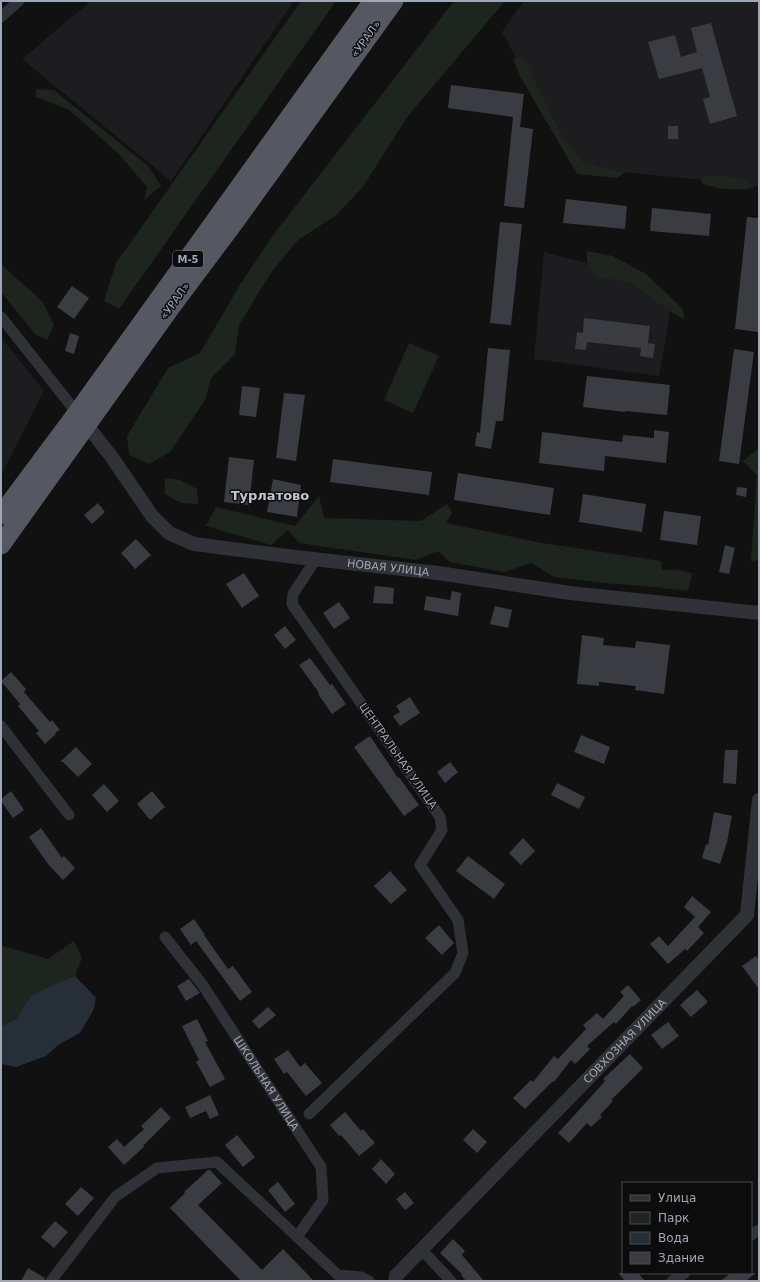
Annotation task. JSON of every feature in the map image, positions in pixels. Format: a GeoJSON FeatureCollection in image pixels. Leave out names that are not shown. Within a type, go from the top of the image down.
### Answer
{"type":"FeatureCollection","features":[{"type":"Feature","properties":{"kind":"highway","name":"«УРАЛ»"},"geometry":{"type":"LineString","coordinates":[[1,545],[69,450],[82,419],[373,1]]}},
{"type":"Feature","properties":{"kind":"highway","name":"«УРАЛ»"},"geometry":{"type":"LineString","coordinates":[[1,515],[82,419],[171,307],[236,220],[394,1]]}},
{"type":"Feature","properties":{"kind":"street"},"geometry":{"type":"LineString","coordinates":[[1,17],[19,1]]}},
{"type":"Feature","properties":{"kind":"street"},"geometry":{"type":"LineString","coordinates":[[1,317],[82,419]]}},
{"type":"Feature","properties":{"kind":"street","name":"НОВАЯ УЛИЦА"},"geometry":{"type":"LineString","coordinates":[[82,419],[111,456],[152,516],[169,533],[194,544],[438,573],[570,593],[759,613]]}},
{"type":"Feature","properties":{"kind":"street"},"geometry":{"type":"LineString","coordinates":[[69,450],[72,447],[82,444],[92,443],[102,446]]}},
{"type":"Feature","properties":{"kind":"street","name":"ЦЕНТРАЛЬНАЯ УЛИЦА"},"geometry":{"type":"LineString","coordinates":[[309,1114],[455,973],[462,953],[458,920],[420,865],[442,830],[440,817],[292,604],[293,594],[316,559]]}},
{"type":"Feature","properties":{"kind":"street"},"geometry":{"type":"LineString","coordinates":[[1,726],[69,815]]}},
{"type":"Feature","properties":{"kind":"street","name":"СОВХОЗНАЯ УЛИЦА"},"geometry":{"type":"LineString","coordinates":[[395,1281],[396,1276],[747,915],[759,800]]}},
{"type":"Feature","properties":{"kind":"street","name":"ШКОЛЬНАЯ УЛИЦА"},"geometry":{"type":"LineString","coordinates":[[165,937],[202,984],[321,1167],[324,1200],[298,1237]]}},
{"type":"Feature","properties":{"kind":"street"},"geometry":{"type":"LineString","coordinates":[[51,1281],[115,1197],[157,1168],[217,1162],[338,1275],[361,1277],[369,1281]]}},
{"type":"Feature","properties":{"kind":"street"},"geometry":{"type":"LineString","coordinates":[[422,1250],[451,1281]]}},
{"type":"Feature","properties":{"kind":"street"},"geometry":{"type":"LineString","coordinates":[[672,1281],[683,1274]]}},
{"type":"Feature","properties":{"kind":"shaded area"},"geometry":{"type":"Polygon","coordinates":[[[91,1],[294,1],[171,181],[22,59],[91,1]]]}},
{"type":"Feature","properties":{"kind":"shaded area"},"geometry":{"type":"Polygon","coordinates":[[[524,1],[759,1],[759,186],[576,167],[502,32],[524,1]]]}},
{"type":"Feature","properties":{"kind":"shaded area"},"geometry":{"type":"Polygon","coordinates":[[[544,252],[638,276],[672,303],[659,376],[534,359],[544,252]]]}},
{"type":"Feature","properties":{"kind":"shaded area"},"geometry":{"type":"Polygon","coordinates":[[[1,337],[44,391],[2,473],[1,472],[1,337]]]}},
{"type":"Feature","properties":{"kind":"green space"},"geometry":{"type":"Polygon","coordinates":[[[301,1],[336,1],[119,309],[104,301],[116,263],[301,1]]]}},
{"type":"Feature","properties":{"kind":"green space"},"geometry":{"type":"Polygon","coordinates":[[[454,1],[505,1],[408,116],[362,188],[335,216],[298,240],[272,271],[239,325],[235,354],[211,378],[205,400],[170,452],[149,464],[129,455],[127,436],[168,368],[200,353],[241,283],[274,234],[454,1]]]}},
{"type":"Feature","properties":{"kind":"green space"},"geometry":{"type":"Polygon","coordinates":[[[523,56],[563,137],[583,163],[625,172],[617,178],[577,174],[520,76],[513,59],[523,56]]]}},
{"type":"Feature","properties":{"kind":"green space"},"geometry":{"type":"Polygon","coordinates":[[[36,89],[54,90],[148,166],[161,186],[144,200],[147,187],[118,153],[69,110],[36,97],[36,89]]]}},
{"type":"Feature","properties":{"kind":"green space"},"geometry":{"type":"Polygon","coordinates":[[[703,175],[742,178],[755,187],[735,190],[714,187],[701,183],[703,175]]]}},
{"type":"Feature","properties":{"kind":"green space"},"geometry":{"type":"Polygon","coordinates":[[[587,251],[613,256],[646,274],[682,308],[685,320],[662,306],[630,282],[596,277],[587,262],[587,251]]]}},
{"type":"Feature","properties":{"kind":"green space"},"geometry":{"type":"Polygon","coordinates":[[[1,263],[43,302],[54,325],[47,340],[35,334],[1,292],[1,263]]]}},
{"type":"Feature","properties":{"kind":"green space"},"geometry":{"type":"Polygon","coordinates":[[[409,343],[439,356],[413,413],[384,400],[409,343]]]}},
{"type":"Feature","properties":{"kind":"green space"},"geometry":{"type":"Polygon","coordinates":[[[759,448],[759,560],[751,561],[757,475],[743,461],[759,448]]]}},
{"type":"Feature","properties":{"kind":"green space"},"geometry":{"type":"Polygon","coordinates":[[[165,478],[180,480],[197,489],[198,504],[181,503],[165,494],[165,478]]]}},
{"type":"Feature","properties":{"kind":"green space"},"geometry":{"type":"Polygon","coordinates":[[[319,496],[324,518],[421,521],[447,504],[452,513],[446,523],[542,543],[661,561],[662,570],[675,570],[692,573],[688,591],[554,577],[531,563],[504,572],[450,562],[438,551],[416,560],[299,543],[288,530],[271,545],[206,526],[216,507],[295,526],[319,496]]]}},
{"type":"Feature","properties":{"kind":"green space"},"geometry":{"type":"Polygon","coordinates":[[[74,941],[82,958],[75,976],[54,984],[31,996],[16,1019],[1,1026],[1,948],[3,946],[48,959],[74,941]]]}},
{"type":"Feature","properties":{"kind":"water"},"geometry":{"type":"Polygon","coordinates":[[[75,976],[96,998],[93,1011],[80,1033],[58,1045],[46,1056],[16,1067],[1,1064],[1,1026],[16,1019],[31,996],[54,984],[75,976]]]}},
{"type":"Feature","properties":{"kind":"building"},"geometry":{"type":"Polygon","coordinates":[[[711,23],[737,116],[710,124],[703,99],[710,97],[702,68],[659,79],[648,42],[675,35],[681,57],[697,52],[691,28],[711,23]]]}},
{"type":"Feature","properties":{"kind":"building"},"geometry":{"type":"Polygon","coordinates":[[[451,85],[524,94],[520,127],[533,129],[524,208],[504,206],[513,117],[448,108],[451,85]]]}},
{"type":"Feature","properties":{"kind":"building"},"geometry":{"type":"Polygon","coordinates":[[[668,126],[678,126],[678,139],[668,139],[668,126]]]}},
{"type":"Feature","properties":{"kind":"building"},"geometry":{"type":"Polygon","coordinates":[[[566,199],[627,206],[625,229],[563,223],[566,199]]]}},
{"type":"Feature","properties":{"kind":"building"},"geometry":{"type":"Polygon","coordinates":[[[652,208],[711,214],[709,236],[650,231],[652,208]]]}},
{"type":"Feature","properties":{"kind":"building"},"geometry":{"type":"Polygon","coordinates":[[[747,217],[759,218],[758,332],[735,329],[747,217]]]}},
{"type":"Feature","properties":{"kind":"building"},"geometry":{"type":"Polygon","coordinates":[[[500,222],[522,224],[511,325],[490,323],[500,222]]]}},
{"type":"Feature","properties":{"kind":"building"},"geometry":{"type":"Polygon","coordinates":[[[72,286],[89,298],[74,319],[57,307],[72,286]]]}},
{"type":"Feature","properties":{"kind":"building"},"geometry":{"type":"Polygon","coordinates":[[[584,318],[650,326],[648,343],[655,344],[653,358],[640,356],[641,348],[587,342],[586,350],[575,349],[577,332],[583,333],[584,318]]]}},
{"type":"Feature","properties":{"kind":"building"},"geometry":{"type":"Polygon","coordinates":[[[70,333],[79,336],[74,354],[65,351],[70,333]]]}},
{"type":"Feature","properties":{"kind":"building"},"geometry":{"type":"Polygon","coordinates":[[[488,348],[510,350],[503,421],[496,421],[491,449],[475,446],[477,432],[480,433],[488,348]]]}},
{"type":"Feature","properties":{"kind":"building"},"geometry":{"type":"Polygon","coordinates":[[[734,349],[754,352],[739,464],[719,461],[734,349]]]}},
{"type":"Feature","properties":{"kind":"building"},"geometry":{"type":"Polygon","coordinates":[[[587,376],[670,385],[667,415],[583,407],[587,376]]]}},
{"type":"Feature","properties":{"kind":"building"},"geometry":{"type":"Polygon","coordinates":[[[242,386],[260,388],[256,417],[239,415],[242,386]]]}},
{"type":"Feature","properties":{"kind":"building"},"geometry":{"type":"Polygon","coordinates":[[[284,393],[305,395],[296,461],[276,458],[284,393]]]}},
{"type":"Feature","properties":{"kind":"building"},"geometry":{"type":"Polygon","coordinates":[[[654,430],[669,432],[666,463],[605,456],[604,471],[539,463],[542,432],[622,442],[623,435],[654,438],[654,430]]]}},
{"type":"Feature","properties":{"kind":"building"},"geometry":{"type":"Polygon","coordinates":[[[229,457],[254,460],[249,505],[224,502],[229,457]]]}},
{"type":"Feature","properties":{"kind":"building"},"geometry":{"type":"Polygon","coordinates":[[[333,459],[432,472],[429,495],[330,482],[333,459]]]}},
{"type":"Feature","properties":{"kind":"building"},"geometry":{"type":"Polygon","coordinates":[[[458,473],[554,488],[550,515],[454,500],[458,473]]]}},
{"type":"Feature","properties":{"kind":"building"},"geometry":{"type":"Polygon","coordinates":[[[273,479],[301,485],[297,517],[267,512],[273,479]]]}},
{"type":"Feature","properties":{"kind":"building"},"geometry":{"type":"Polygon","coordinates":[[[737,487],[747,488],[746,497],[736,495],[737,487]]]}},
{"type":"Feature","properties":{"kind":"building"},"geometry":{"type":"Polygon","coordinates":[[[583,494],[646,504],[642,532],[579,522],[583,494]]]}},
{"type":"Feature","properties":{"kind":"building"},"geometry":{"type":"Polygon","coordinates":[[[98,503],[105,512],[92,524],[84,515],[98,503]]]}},
{"type":"Feature","properties":{"kind":"building"},"geometry":{"type":"Polygon","coordinates":[[[664,511],[701,516],[697,545],[660,540],[664,511]]]}},
{"type":"Feature","properties":{"kind":"building"},"geometry":{"type":"Polygon","coordinates":[[[136,539],[151,555],[135,569],[121,553],[136,539]]]}},
{"type":"Feature","properties":{"kind":"building"},"geometry":{"type":"Polygon","coordinates":[[[725,545],[735,548],[729,574],[719,572],[725,545]]]}},
{"type":"Feature","properties":{"kind":"building"},"geometry":{"type":"Polygon","coordinates":[[[244,573],[259,596],[242,608],[226,584],[244,573]]]}},
{"type":"Feature","properties":{"kind":"building"},"geometry":{"type":"Polygon","coordinates":[[[375,586],[394,588],[393,604],[373,603],[375,586]]]}},
{"type":"Feature","properties":{"kind":"building"},"geometry":{"type":"Polygon","coordinates":[[[452,591],[461,593],[458,616],[424,610],[426,596],[450,600],[452,591]]]}},
{"type":"Feature","properties":{"kind":"building"},"geometry":{"type":"Polygon","coordinates":[[[339,602],[350,618],[334,629],[323,613],[339,602]]]}},
{"type":"Feature","properties":{"kind":"building"},"geometry":{"type":"Polygon","coordinates":[[[495,606],[512,610],[508,628],[490,624],[495,606]]]}},
{"type":"Feature","properties":{"kind":"building"},"geometry":{"type":"Polygon","coordinates":[[[285,626],[296,640],[285,649],[274,635],[285,626]]]}},
{"type":"Feature","properties":{"kind":"building"},"geometry":{"type":"Polygon","coordinates":[[[582,635],[604,638],[603,645],[635,648],[636,641],[670,645],[664,694],[635,690],[636,686],[599,682],[599,686],[577,684],[582,635]]]}},
{"type":"Feature","properties":{"kind":"building"},"geometry":{"type":"Polygon","coordinates":[[[310,658],[330,685],[332,684],[346,704],[332,714],[299,665],[310,658]]]}},
{"type":"Feature","properties":{"kind":"building"},"geometry":{"type":"Polygon","coordinates":[[[11,672],[26,689],[24,692],[50,722],[52,720],[60,730],[55,733],[56,734],[45,744],[36,733],[39,731],[18,706],[20,704],[1,681],[11,672]]]}},
{"type":"Feature","properties":{"kind":"building"},"geometry":{"type":"Polygon","coordinates":[[[410,697],[420,713],[400,726],[393,716],[400,712],[396,706],[410,697]]]}},
{"type":"Feature","properties":{"kind":"building"},"geometry":{"type":"Polygon","coordinates":[[[581,735],[610,747],[604,764],[574,752],[581,735]]]}},
{"type":"Feature","properties":{"kind":"building"},"geometry":{"type":"Polygon","coordinates":[[[370,736],[398,778],[399,777],[419,805],[404,816],[354,747],[370,736]]]}},
{"type":"Feature","properties":{"kind":"building"},"geometry":{"type":"Polygon","coordinates":[[[76,747],[92,764],[78,777],[63,762],[60,762],[76,747]]]}},
{"type":"Feature","properties":{"kind":"building"},"geometry":{"type":"Polygon","coordinates":[[[725,750],[738,750],[736,784],[723,783],[725,750]]]}},
{"type":"Feature","properties":{"kind":"building"},"geometry":{"type":"Polygon","coordinates":[[[450,762],[458,772],[445,783],[437,772],[450,762]]]}},
{"type":"Feature","properties":{"kind":"building"},"geometry":{"type":"Polygon","coordinates":[[[557,783],[585,797],[579,809],[551,795],[557,783]]]}},
{"type":"Feature","properties":{"kind":"building"},"geometry":{"type":"Polygon","coordinates":[[[104,784],[119,801],[107,812],[92,795],[104,784]]]}},
{"type":"Feature","properties":{"kind":"building"},"geometry":{"type":"Polygon","coordinates":[[[11,791],[24,810],[13,818],[1,801],[1,799],[11,791]]]}},
{"type":"Feature","properties":{"kind":"building"},"geometry":{"type":"Polygon","coordinates":[[[152,791],[165,807],[150,820],[137,804],[152,791]]]}},
{"type":"Feature","properties":{"kind":"building"},"geometry":{"type":"Polygon","coordinates":[[[714,812],[732,816],[727,842],[720,864],[702,858],[706,844],[708,845],[714,812]]]}},
{"type":"Feature","properties":{"kind":"building"},"geometry":{"type":"Polygon","coordinates":[[[41,828],[62,858],[64,856],[75,868],[63,880],[48,864],[29,837],[41,828]]]}},
{"type":"Feature","properties":{"kind":"building"},"geometry":{"type":"Polygon","coordinates":[[[523,838],[535,851],[521,865],[509,853],[523,838]]]}},
{"type":"Feature","properties":{"kind":"building"},"geometry":{"type":"Polygon","coordinates":[[[468,856],[505,884],[494,899],[456,871],[468,856]]]}},
{"type":"Feature","properties":{"kind":"building"},"geometry":{"type":"Polygon","coordinates":[[[390,871],[407,890],[391,904],[374,886],[390,871]]]}},
{"type":"Feature","properties":{"kind":"building"},"geometry":{"type":"Polygon","coordinates":[[[692,896],[711,912],[698,927],[704,933],[687,951],[685,949],[668,964],[650,944],[659,936],[668,946],[695,917],[684,907],[692,896]]]}},
{"type":"Feature","properties":{"kind":"building"},"geometry":{"type":"Polygon","coordinates":[[[194,919],[228,969],[233,966],[252,992],[240,1001],[196,941],[191,945],[180,929],[194,919]]]}},
{"type":"Feature","properties":{"kind":"building"},"geometry":{"type":"Polygon","coordinates":[[[439,925],[454,943],[442,955],[425,938],[439,925]]]}},
{"type":"Feature","properties":{"kind":"building"},"geometry":{"type":"Polygon","coordinates":[[[756,956],[759,960],[759,989],[742,966],[756,956]]]}},
{"type":"Feature","properties":{"kind":"building"},"geometry":{"type":"Polygon","coordinates":[[[189,979],[200,993],[186,1001],[177,986],[189,979]]]}},
{"type":"Feature","properties":{"kind":"building"},"geometry":{"type":"Polygon","coordinates":[[[628,985],[641,1000],[633,1007],[632,1006],[616,1024],[614,1022],[587,1046],[590,1049],[575,1064],[571,1060],[554,1082],[553,1081],[525,1109],[513,1098],[531,1080],[533,1082],[554,1056],[558,1059],[586,1029],[583,1025],[597,1013],[603,1019],[624,996],[620,992],[628,985]]]}},
{"type":"Feature","properties":{"kind":"building"},"geometry":{"type":"Polygon","coordinates":[[[697,990],[708,1002],[691,1017],[680,1005],[697,990]]]}},
{"type":"Feature","properties":{"kind":"building"},"geometry":{"type":"Polygon","coordinates":[[[268,1007],[276,1015],[259,1029],[252,1021],[268,1007]]]}},
{"type":"Feature","properties":{"kind":"building"},"geometry":{"type":"Polygon","coordinates":[[[197,1019],[208,1041],[205,1042],[225,1079],[210,1087],[196,1062],[199,1060],[182,1026],[197,1019]]]}},
{"type":"Feature","properties":{"kind":"building"},"geometry":{"type":"Polygon","coordinates":[[[668,1022],[679,1036],[662,1049],[651,1035],[668,1022]]]}},
{"type":"Feature","properties":{"kind":"building"},"geometry":{"type":"Polygon","coordinates":[[[288,1050],[300,1067],[305,1063],[322,1083],[306,1096],[287,1072],[284,1074],[274,1059],[288,1050]]]}},
{"type":"Feature","properties":{"kind":"building"},"geometry":{"type":"Polygon","coordinates":[[[630,1054],[643,1068],[611,1100],[613,1101],[600,1115],[602,1117],[591,1127],[587,1123],[569,1143],[558,1133],[605,1081],[603,1079],[630,1054]]]}},
{"type":"Feature","properties":{"kind":"building"},"geometry":{"type":"Polygon","coordinates":[[[210,1095],[219,1115],[210,1119],[206,1111],[190,1118],[185,1107],[210,1095]]]}},
{"type":"Feature","properties":{"kind":"building"},"geometry":{"type":"Polygon","coordinates":[[[161,1107],[171,1118],[143,1146],[144,1147],[124,1165],[108,1147],[117,1139],[124,1147],[144,1129],[141,1126],[161,1107]]]}},
{"type":"Feature","properties":{"kind":"building"},"geometry":{"type":"Polygon","coordinates":[[[345,1112],[361,1131],[363,1129],[375,1143],[359,1156],[341,1135],[339,1136],[330,1125],[345,1112]]]}},
{"type":"Feature","properties":{"kind":"building"},"geometry":{"type":"Polygon","coordinates":[[[473,1129],[487,1142],[477,1153],[463,1140],[473,1129]]]}},
{"type":"Feature","properties":{"kind":"building"},"geometry":{"type":"Polygon","coordinates":[[[237,1135],[255,1157],[243,1167],[225,1145],[237,1135]]]}},
{"type":"Feature","properties":{"kind":"building"},"geometry":{"type":"Polygon","coordinates":[[[381,1159],[395,1174],[386,1184],[372,1169],[381,1159]]]}},
{"type":"Feature","properties":{"kind":"building"},"geometry":{"type":"Polygon","coordinates":[[[208,1170],[210,1170],[222,1183],[198,1205],[262,1270],[283,1249],[314,1281],[241,1281],[170,1208],[185,1193],[184,1192],[208,1170]]]}},
{"type":"Feature","properties":{"kind":"building"},"geometry":{"type":"Polygon","coordinates":[[[278,1182],[295,1204],[285,1212],[268,1190],[278,1182]]]}},
{"type":"Feature","properties":{"kind":"building"},"geometry":{"type":"Polygon","coordinates":[[[81,1187],[94,1198],[78,1216],[65,1204],[81,1187]]]}},
{"type":"Feature","properties":{"kind":"building"},"geometry":{"type":"Polygon","coordinates":[[[405,1192],[414,1203],[405,1210],[396,1199],[405,1192]]]}},
{"type":"Feature","properties":{"kind":"building"},"geometry":{"type":"Polygon","coordinates":[[[55,1221],[68,1232],[54,1248],[41,1237],[55,1221]]]}},
{"type":"Feature","properties":{"kind":"building"},"geometry":{"type":"Polygon","coordinates":[[[453,1239],[465,1251],[462,1255],[484,1281],[466,1281],[461,1275],[462,1274],[440,1253],[453,1239]]]}},
{"type":"Feature","properties":{"kind":"building"},"geometry":{"type":"Polygon","coordinates":[[[28,1268],[45,1278],[44,1281],[21,1281],[28,1268]]]}},
{"type":"Feature","properties":{"kind":"building"},"geometry":{"type":"Polygon","coordinates":[[[618,1273],[639,1274],[645,1281],[625,1281],[618,1273]]]}},
{"type":"Feature","properties":{"kind":"building"},"geometry":{"type":"Polygon","coordinates":[[[756,1273],[746,1281],[720,1281],[730,1274],[756,1273]]]}},
{"type":"Feature","properties":{"kind":"district","name":"Турлатово"},"geometry":{"type":"Point","coordinates":[270,495]}}]}
